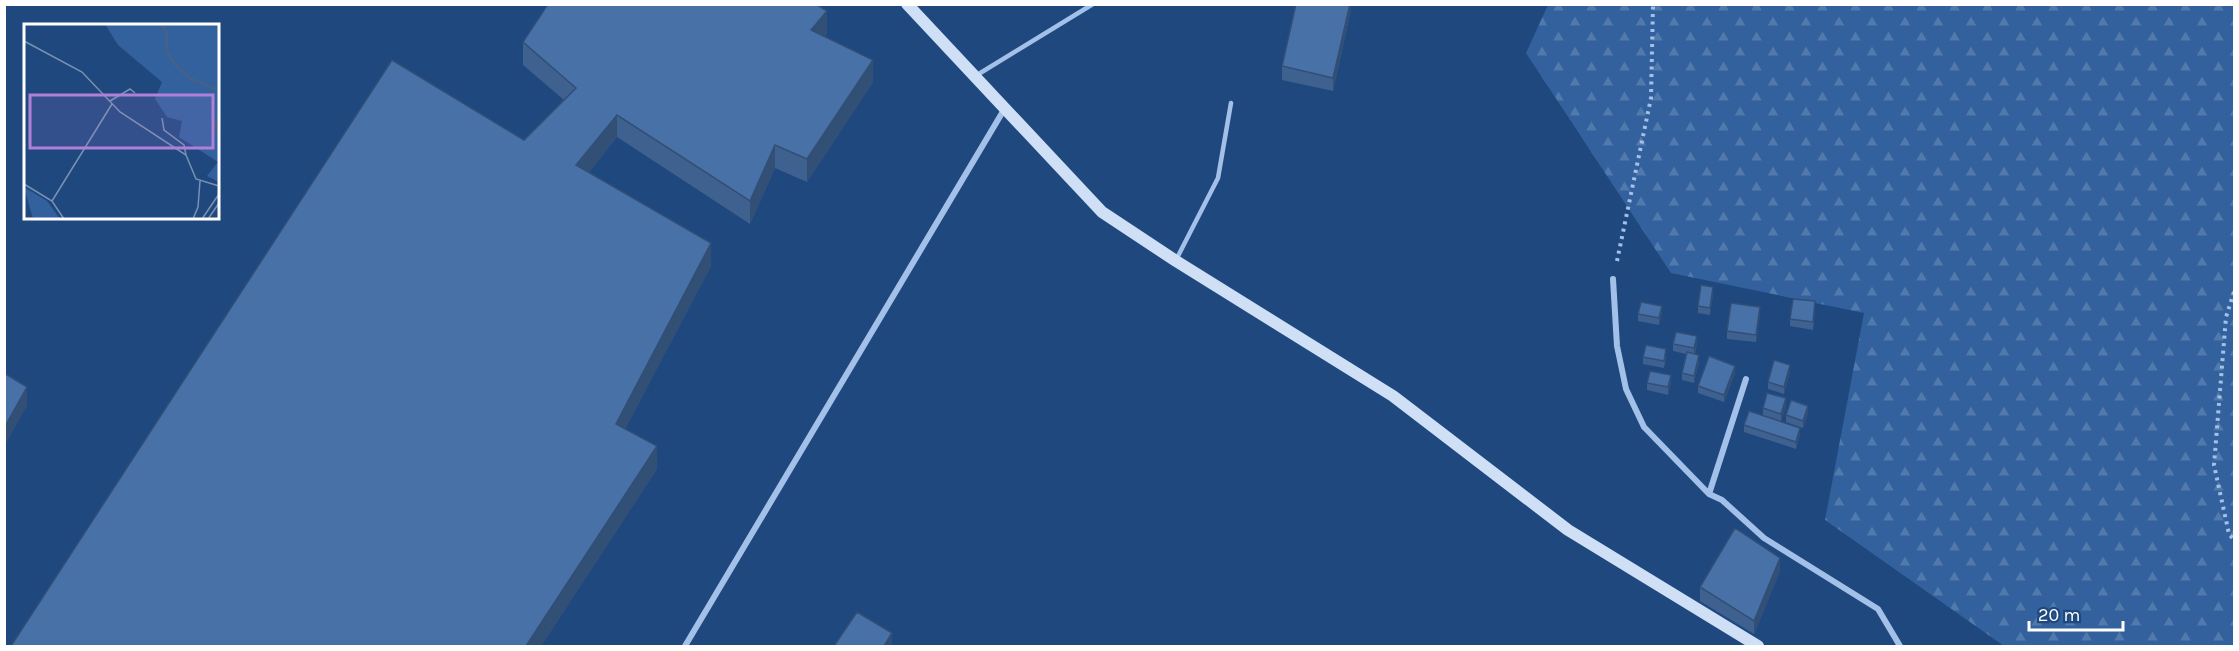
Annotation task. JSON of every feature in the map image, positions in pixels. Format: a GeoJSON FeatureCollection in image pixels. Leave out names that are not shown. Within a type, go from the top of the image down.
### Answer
{"type":"FeatureCollection","features":[{"type":"Feature","properties":{"kind":"street"},"geometry":{"type":"LineString","coordinates":[[907,4],[1102,212],[1176,261],[1393,396],[1569,530],[1758,646]]}},
{"type":"Feature","properties":{"kind":"street"},"geometry":{"type":"LineString","coordinates":[[686,646],[1005,107]]}},
{"type":"Feature","properties":{"kind":"street"},"geometry":{"type":"LineString","coordinates":[[1613,279],[1617,346],[1626,389],[1644,427],[1709,494],[1722,500],[1764,538],[1878,609],[1900,646]]}},
{"type":"Feature","properties":{"kind":"street"},"geometry":{"type":"LineString","coordinates":[[1709,494],[1746,379]]}},
{"type":"Feature","properties":{"kind":"lane"},"geometry":{"type":"LineString","coordinates":[[975,77],[1093,4]]}},
{"type":"Feature","properties":{"kind":"lane"},"geometry":{"type":"LineString","coordinates":[[1176,261],[1218,178],[1231,103]]}},
{"type":"Feature","properties":{"kind":"path"},"geometry":{"type":"LineString","coordinates":[[1613,279],[1651,98],[1653,4]]}},
{"type":"Feature","properties":{"kind":"path"},"geometry":{"type":"LineString","coordinates":[[2235,292],[2226,317],[2214,465],[2229,534],[2235,540]]}},
{"type":"Feature","properties":{"kind":"green space"},"geometry":{"type":"Polygon","coordinates":[[[1548,5],[2234,5],[2234,646],[2004,646],[1825,520],[1864,313],[1671,273],[1526,53],[1548,5]]]}},
{"type":"Feature","properties":{"kind":"building"},"geometry":{"type":"Polygon","coordinates":[[[548,4],[816,4],[827,11],[811,30],[873,60],[807,159],[775,145],[750,201],[617,115],[576,165],[711,243],[616,424],[657,446],[526,646],[11,646],[392,60],[524,140],[576,88],[523,42],[548,4]]]}},
{"type":"Feature","properties":{"kind":"building"},"geometry":{"type":"Polygon","coordinates":[[[1296,4],[1350,4],[1333,78],[1282,66],[1296,4]]]}},
{"type":"Feature","properties":{"kind":"building"},"geometry":{"type":"Polygon","coordinates":[[[1701,285],[1713,287],[1710,308],[1698,306],[1701,285]]]}},
{"type":"Feature","properties":{"kind":"building"},"geometry":{"type":"Polygon","coordinates":[[[1793,299],[1815,301],[1813,322],[1790,319],[1793,299]]]}},
{"type":"Feature","properties":{"kind":"building"},"geometry":{"type":"Polygon","coordinates":[[[1641,302],[1662,306],[1659,318],[1638,314],[1641,302]]]}},
{"type":"Feature","properties":{"kind":"building"},"geometry":{"type":"Polygon","coordinates":[[[1731,303],[1760,307],[1756,335],[1727,331],[1731,303]]]}},
{"type":"Feature","properties":{"kind":"building"},"geometry":{"type":"Polygon","coordinates":[[[1676,332],[1697,336],[1694,348],[1673,344],[1676,332]]]}},
{"type":"Feature","properties":{"kind":"building"},"geometry":{"type":"Polygon","coordinates":[[[1646,345],[1666,349],[1664,361],[1643,357],[1646,345]]]}},
{"type":"Feature","properties":{"kind":"building"},"geometry":{"type":"Polygon","coordinates":[[[1687,352],[1699,355],[1694,376],[1682,373],[1687,352]]]}},
{"type":"Feature","properties":{"kind":"building"},"geometry":{"type":"Polygon","coordinates":[[[1709,356],[1735,366],[1724,395],[1698,386],[1709,356]]]}},
{"type":"Feature","properties":{"kind":"building"},"geometry":{"type":"Polygon","coordinates":[[[1774,360],[1790,365],[1784,387],[1768,382],[1774,360]]]}},
{"type":"Feature","properties":{"kind":"building"},"geometry":{"type":"Polygon","coordinates":[[[1650,371],[1671,375],[1668,387],[1647,383],[1650,371]]]}},
{"type":"Feature","properties":{"kind":"building"},"geometry":{"type":"Polygon","coordinates":[[[4,373],[27,387],[4,428],[4,373]]]}},
{"type":"Feature","properties":{"kind":"building"},"geometry":{"type":"Polygon","coordinates":[[[1767,393],[1786,398],[1781,414],[1763,408],[1767,393]]]}},
{"type":"Feature","properties":{"kind":"building"},"geometry":{"type":"Polygon","coordinates":[[[1791,400],[1808,406],[1803,421],[1786,415],[1791,400]]]}},
{"type":"Feature","properties":{"kind":"building"},"geometry":{"type":"Polygon","coordinates":[[[1749,411],[1800,428],[1796,442],[1744,425],[1749,411]]]}},
{"type":"Feature","properties":{"kind":"building"},"geometry":{"type":"Polygon","coordinates":[[[1735,528],[1780,558],[1754,621],[1700,587],[1735,528]]]}},
{"type":"Feature","properties":{"kind":"building"},"geometry":{"type":"Polygon","coordinates":[[[857,612],[892,633],[884,646],[834,646],[857,612]]]}}]}
